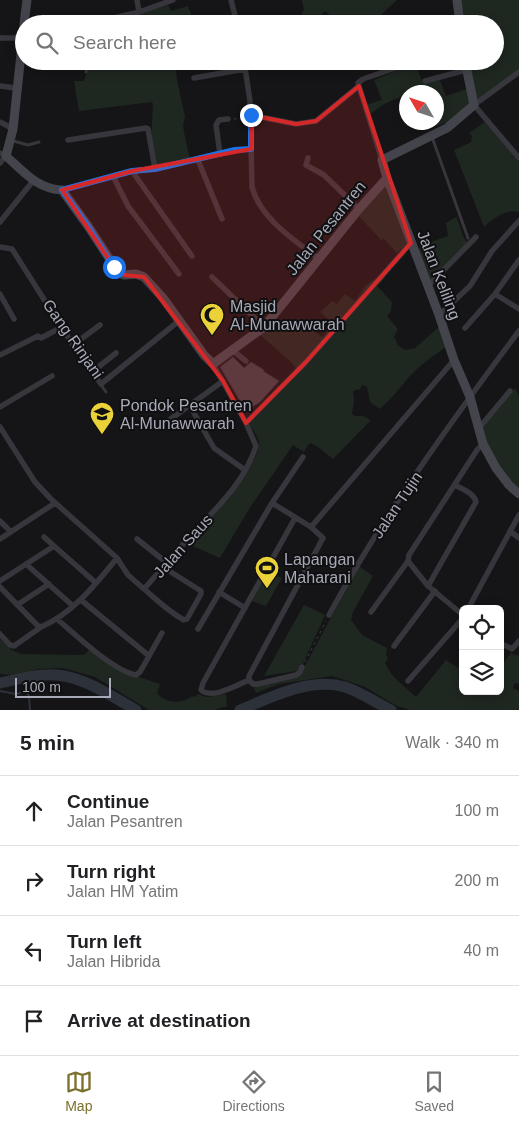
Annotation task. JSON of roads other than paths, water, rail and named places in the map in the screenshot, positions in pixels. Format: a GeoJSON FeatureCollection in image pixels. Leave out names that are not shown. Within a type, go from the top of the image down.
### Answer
{"type":"FeatureCollection","features":[{"type":"Feature","properties":{"kind":"street"},"geometry":{"type":"LineString","coordinates":[[25,15],[27,0]]}},
{"type":"Feature","properties":{"kind":"street"},"geometry":{"type":"LineString","coordinates":[[137,0],[139,12]]}},
{"type":"Feature","properties":{"kind":"street"},"geometry":{"type":"LineString","coordinates":[[127,15],[174,0]]}},
{"type":"Feature","properties":{"kind":"street"},"geometry":{"type":"LineString","coordinates":[[232,0],[235,15]]}},
{"type":"Feature","properties":{"kind":"street"},"geometry":{"type":"LineString","coordinates":[[457,0],[459,15]]}},
{"type":"Feature","properties":{"kind":"street"},"geometry":{"type":"LineString","coordinates":[[0,38],[15,37]]}},
{"type":"Feature","properties":{"kind":"street"},"geometry":{"type":"LineString","coordinates":[[18,70],[13,129],[2,157],[33,181],[46,188],[62,190],[132,171],[155,169],[235,150],[251,149]]}},
{"type":"Feature","properties":{"kind":"street"},"geometry":{"type":"LineString","coordinates":[[194,78],[239,70]]}},
{"type":"Feature","properties":{"kind":"street"},"geometry":{"type":"LineString","coordinates":[[245,70],[251,116],[252,187],[257,202],[282,229],[319,259]]}},
{"type":"Feature","properties":{"kind":"street"},"geometry":{"type":"LineString","coordinates":[[383,70],[358,83],[382,160],[447,128],[474,105],[519,72]]}},
{"type":"Feature","properties":{"kind":"street"},"geometry":{"type":"LineString","coordinates":[[425,81],[454,70]]}},
{"type":"Feature","properties":{"kind":"street"},"geometry":{"type":"LineString","coordinates":[[466,70],[474,105],[519,158]]}},
{"type":"Feature","properties":{"kind":"street"},"geometry":{"type":"LineString","coordinates":[[0,86],[16,88]]}},
{"type":"Feature","properties":{"kind":"street"},"geometry":{"type":"LineString","coordinates":[[251,116],[296,124],[316,121],[359,86]]}},
{"type":"Feature","properties":{"kind":"street"},"geometry":{"type":"LineString","coordinates":[[220,154],[216,125],[218,120],[228,120]]}},
{"type":"Feature","properties":{"kind":"street"},"geometry":{"type":"LineString","coordinates":[[0,122],[13,129]]}},
{"type":"Feature","properties":{"kind":"street"},"geometry":{"type":"LineString","coordinates":[[68,140],[146,128],[148,129],[155,169]]}},
{"type":"Feature","properties":{"kind":"street"},"geometry":{"type":"LineString","coordinates":[[308,158],[306,165],[324,176],[359,209]]}},
{"type":"Feature","properties":{"kind":"street"},"geometry":{"type":"LineString","coordinates":[[198,160],[222,219]]}},
{"type":"Feature","properties":{"kind":"street","name":"Jalan Keliling"},"geometry":{"type":"LineString","coordinates":[[382,160],[411,243],[440,315],[454,360],[470,398],[483,444],[496,468],[509,485],[519,494]]}},
{"type":"Feature","properties":{"kind":"street"},"geometry":{"type":"LineString","coordinates":[[132,171],[192,256]]}},
{"type":"Feature","properties":{"kind":"street"},"geometry":{"type":"LineString","coordinates":[[113,176],[128,206],[179,274]]}},
{"type":"Feature","properties":{"kind":"street","name":"Jalan Pesantren"},"geometry":{"type":"LineString","coordinates":[[214,364],[264,327],[359,209],[387,178]]}},
{"type":"Feature","properties":{"kind":"street"},"geometry":{"type":"LineString","coordinates":[[0,222],[33,181]]}},
{"type":"Feature","properties":{"kind":"street"},"geometry":{"type":"LineString","coordinates":[[62,190],[118,272],[124,275],[136,274],[142,276],[163,298],[204,355],[214,364]]}},
{"type":"Feature","properties":{"kind":"street"},"geometry":{"type":"LineString","coordinates":[[440,315],[473,283],[492,251],[519,221]]}},
{"type":"Feature","properties":{"kind":"street"},"geometry":{"type":"LineString","coordinates":[[428,286],[476,237],[468,238]]}},
{"type":"Feature","properties":{"kind":"street"},"geometry":{"type":"LineString","coordinates":[[246,423],[306,362],[411,243]]}},
{"type":"Feature","properties":{"kind":"street","name":"Gang Rinjani"},"geometry":{"type":"LineString","coordinates":[[0,247],[12,249],[73,345],[101,384],[180,320]]}},
{"type":"Feature","properties":{"kind":"street"},"geometry":{"type":"LineString","coordinates":[[465,328],[495,294],[519,260]]}},
{"type":"Feature","properties":{"kind":"street"},"geometry":{"type":"LineString","coordinates":[[212,277],[264,327]]}},
{"type":"Feature","properties":{"kind":"street"},"geometry":{"type":"LineString","coordinates":[[0,294],[14,319]]}},
{"type":"Feature","properties":{"kind":"street"},"geometry":{"type":"LineString","coordinates":[[495,294],[519,309]]}},
{"type":"Feature","properties":{"kind":"street"},"geometry":{"type":"LineString","coordinates":[[73,345],[100,326]]}},
{"type":"Feature","properties":{"kind":"street"},"geometry":{"type":"LineString","coordinates":[[0,355],[38,336],[41,338],[62,327]]}},
{"type":"Feature","properties":{"kind":"street","name":"Jalan Tujin"},"geometry":{"type":"LineString","coordinates":[[329,615],[356,566],[470,398],[518,333]]}},
{"type":"Feature","properties":{"kind":"street"},"geometry":{"type":"LineString","coordinates":[[232,350],[246,361]]}},
{"type":"Feature","properties":{"kind":"street"},"geometry":{"type":"LineString","coordinates":[[92,372],[116,353]]}},
{"type":"Feature","properties":{"kind":"street"},"geometry":{"type":"LineString","coordinates":[[311,527],[454,360]]}},
{"type":"Feature","properties":{"kind":"street","name":"Jalan Saus"},"geometry":{"type":"LineString","coordinates":[[0,427],[32,478],[56,503],[117,558],[128,575],[144,589],[223,503],[245,470],[256,446],[246,423],[214,364]]}},
{"type":"Feature","properties":{"kind":"street"},"geometry":{"type":"LineString","coordinates":[[0,407],[52,376]]}},
{"type":"Feature","properties":{"kind":"street"},"geometry":{"type":"LineString","coordinates":[[168,422],[223,381]]}},
{"type":"Feature","properties":{"kind":"street"},"geometry":{"type":"LineString","coordinates":[[479,428],[510,391]]}},
{"type":"Feature","properties":{"kind":"street"},"geometry":{"type":"LineString","coordinates":[[190,406],[214,448],[245,470]]}},
{"type":"Feature","properties":{"kind":"street"},"geometry":{"type":"LineString","coordinates":[[371,612],[408,561],[408,555],[477,450],[483,444]]}},
{"type":"Feature","properties":{"kind":"street"},"geometry":{"type":"LineString","coordinates":[[198,629],[272,502],[303,456]]}},
{"type":"Feature","properties":{"kind":"street"},"geometry":{"type":"LineString","coordinates":[[428,586],[476,502],[472,495],[454,485]]}},
{"type":"Feature","properties":{"kind":"street"},"geometry":{"type":"LineString","coordinates":[[249,680],[249,676],[323,538],[311,527],[272,502]]}},
{"type":"Feature","properties":{"kind":"street"},"geometry":{"type":"LineString","coordinates":[[0,539],[56,503]]}},
{"type":"Feature","properties":{"kind":"street"},"geometry":{"type":"LineString","coordinates":[[470,605],[519,515]]}},
{"type":"Feature","properties":{"kind":"street"},"geometry":{"type":"LineString","coordinates":[[249,680],[212,695],[201,690],[203,683],[295,518]]}},
{"type":"Feature","properties":{"kind":"street"},"geometry":{"type":"LineString","coordinates":[[0,521],[12,532]]}},
{"type":"Feature","properties":{"kind":"street"},"geometry":{"type":"LineString","coordinates":[[510,532],[519,538]]}},
{"type":"Feature","properties":{"kind":"street"},"geometry":{"type":"LineString","coordinates":[[44,537],[96,583]]}},
{"type":"Feature","properties":{"kind":"street"},"geometry":{"type":"LineString","coordinates":[[137,539],[165,565],[201,591],[201,594],[187,619],[184,620],[144,589]]}},
{"type":"Feature","properties":{"kind":"street"},"geometry":{"type":"LineString","coordinates":[[0,581],[54,546]]}},
{"type":"Feature","properties":{"kind":"street"},"geometry":{"type":"LineString","coordinates":[[0,634],[10,645],[14,646],[41,627],[57,619],[81,600],[117,558]]}},
{"type":"Feature","properties":{"kind":"street"},"geometry":{"type":"LineString","coordinates":[[408,561],[428,586],[459,612]]}},
{"type":"Feature","properties":{"kind":"street"},"geometry":{"type":"LineString","coordinates":[[26,564],[73,606]]}},
{"type":"Feature","properties":{"kind":"street"},"geometry":{"type":"LineString","coordinates":[[17,605],[49,584]]}},
{"type":"Feature","properties":{"kind":"street"},"geometry":{"type":"LineString","coordinates":[[0,587],[41,627]]}},
{"type":"Feature","properties":{"kind":"street"},"geometry":{"type":"LineString","coordinates":[[394,646],[435,591]]}},
{"type":"Feature","properties":{"kind":"street"},"geometry":{"type":"LineString","coordinates":[[219,592],[245,608]]}},
{"type":"Feature","properties":{"kind":"street"},"geometry":{"type":"LineString","coordinates":[[81,600],[148,655]]}},
{"type":"Feature","properties":{"kind":"street"},"geometry":{"type":"LineString","coordinates":[[57,619],[112,663],[131,674],[139,674],[162,633]]}},
{"type":"Feature","properties":{"kind":"street"},"geometry":{"type":"LineString","coordinates":[[408,681],[459,621]]}},
{"type":"Feature","properties":{"kind":"street"},"geometry":{"type":"LineString","coordinates":[[504,647],[512,649],[519,641]]}},
{"type":"Feature","properties":{"kind":"street"},"geometry":{"type":"LineString","coordinates":[[249,680],[253,684],[258,684],[296,675],[302,667]]}},
{"type":"Feature","properties":{"kind":"lane"},"geometry":{"type":"LineString","coordinates":[[432,136],[468,238]]}},
{"type":"Feature","properties":{"kind":"lane"},"geometry":{"type":"LineString","coordinates":[[10,140],[28,145],[39,142]]}},
{"type":"Feature","properties":{"kind":"lane"},"geometry":{"type":"LineString","coordinates":[[101,384],[106,392]]}},
{"type":"Feature","properties":{"kind":"waterway"},"geometry":{"type":"LineString","coordinates":[[0,683],[40,675],[70,677],[104,691],[136,710]]}},
{"type":"Feature","properties":{"kind":"waterway"},"geometry":{"type":"LineString","coordinates":[[240,710],[278,694],[305,686],[318,685],[345,687],[391,710]]}},
{"type":"Feature","properties":{"kind":"waterway"},"geometry":{"type":"LineString","coordinates":[[0,691],[16,694],[26,692],[29,696],[30,710]]}},
{"type":"Feature","properties":{"kind":"place","name":"Masjid Al-Munawwarah"},"geometry":{"type":"Point","coordinates":[212,336]}},
{"type":"Feature","properties":{"kind":"place","name":"Pondok Pesantren Al-Munawwarah"},"geometry":{"type":"Point","coordinates":[102,435]}},
{"type":"Feature","properties":{"kind":"place","name":"Lapangan Maharani"},"geometry":{"type":"Point","coordinates":[267,589]}}]}
